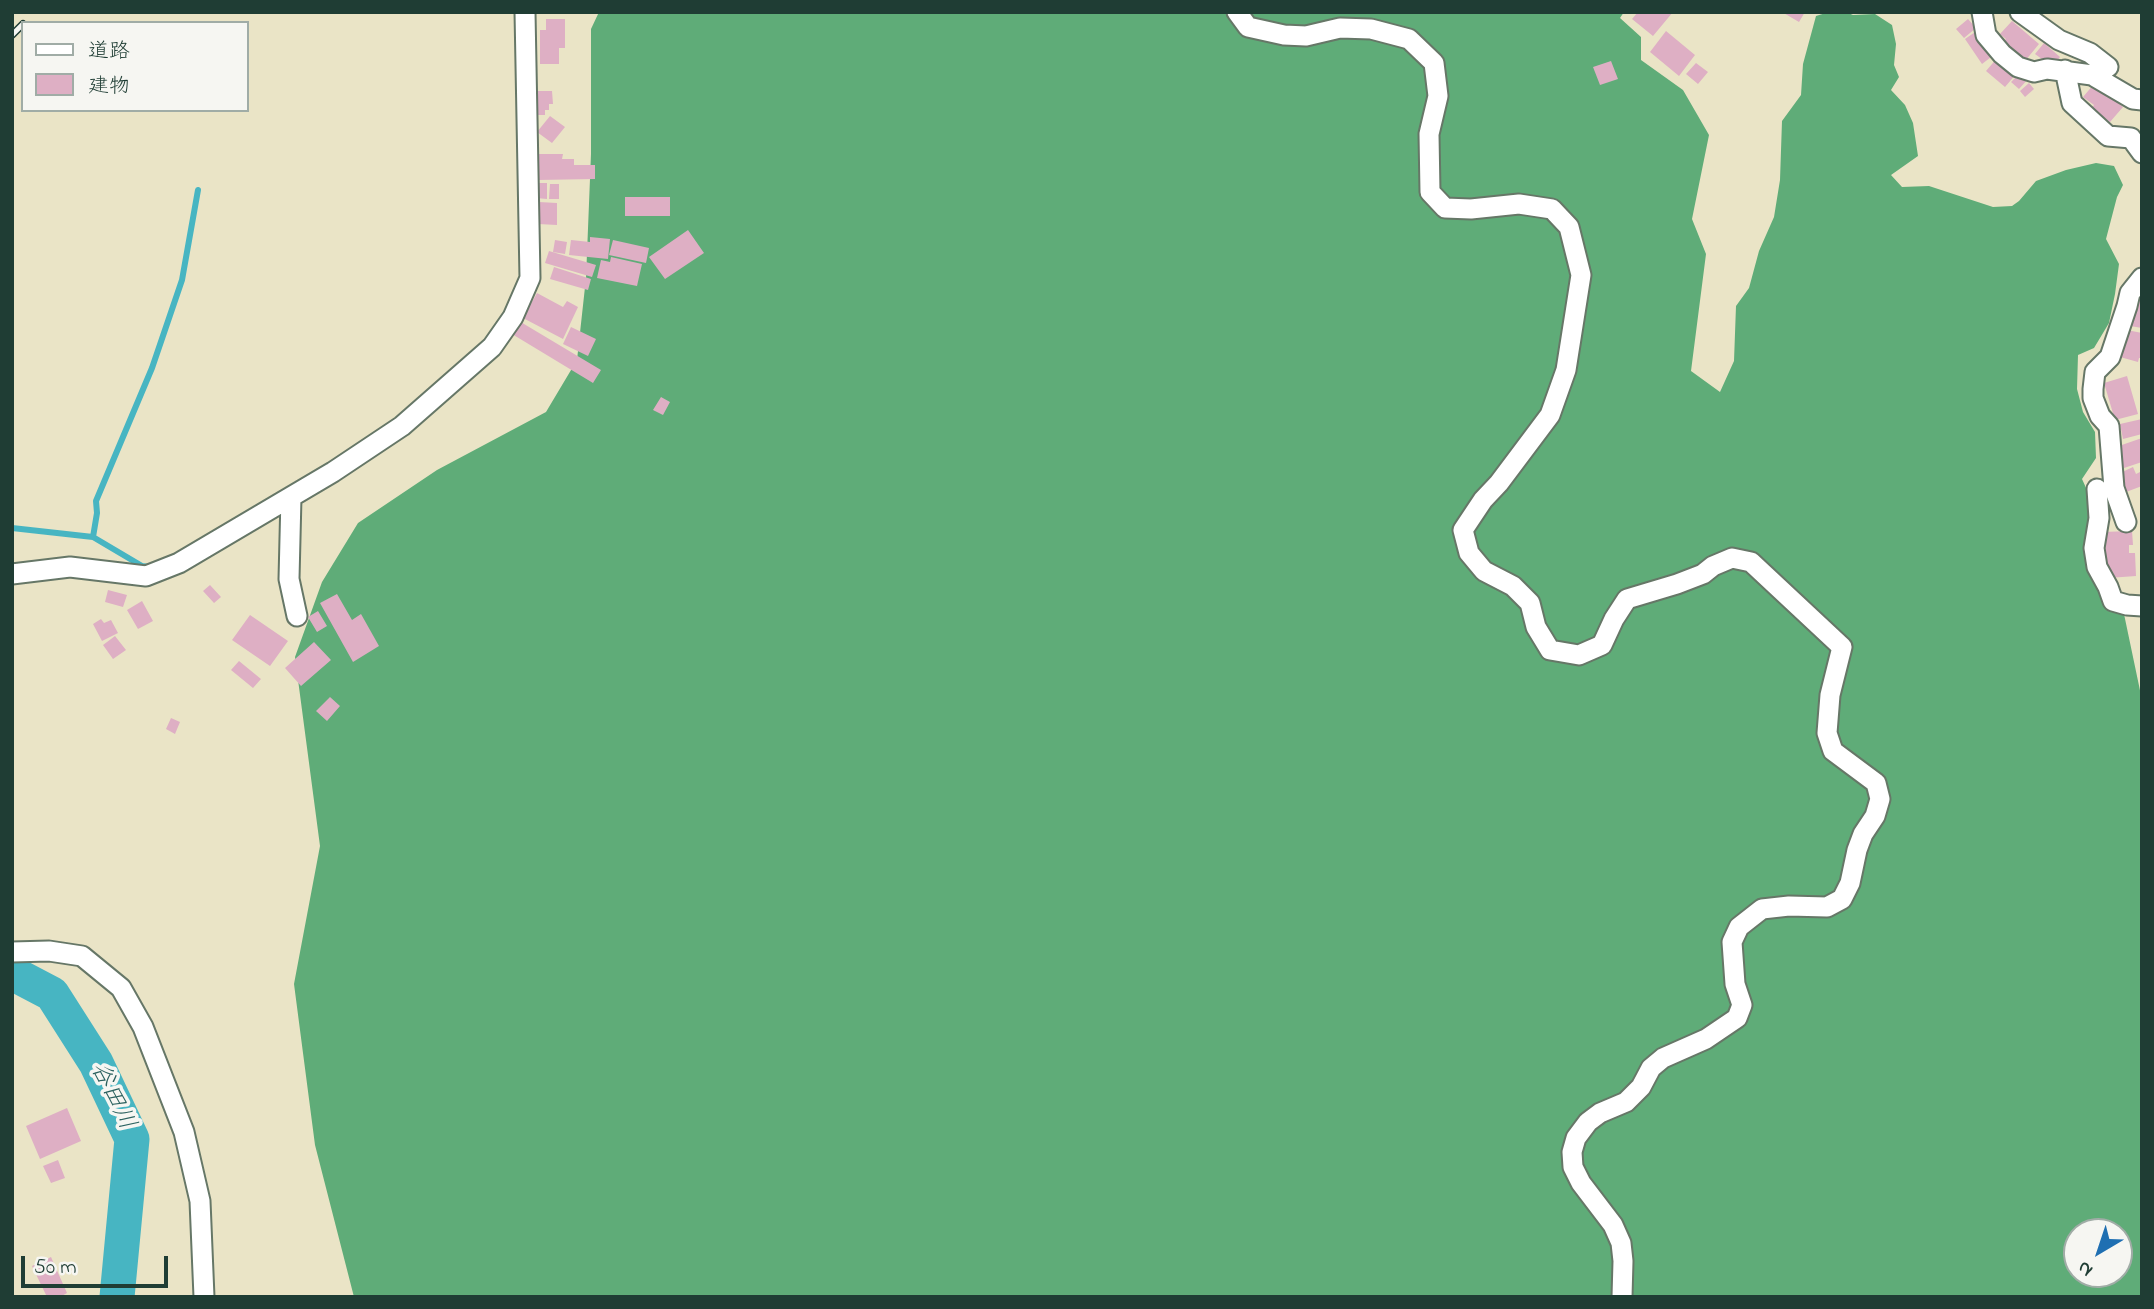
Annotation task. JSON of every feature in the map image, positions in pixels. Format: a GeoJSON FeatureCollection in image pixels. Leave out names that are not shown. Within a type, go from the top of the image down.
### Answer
{"type":"FeatureCollection","features":[{"type":"Feature","properties":{"kind":"street"},"geometry":{"type":"LineString","coordinates":[[12,574],[70,568],[146,576],[179,563],[333,472],[402,426],[492,347],[513,317],[530,278],[525,12]]}},
{"type":"Feature","properties":{"kind":"street"},"geometry":{"type":"LineString","coordinates":[[1237,12],[1248,27],[1284,35],[1307,36],[1340,28],[1371,29],[1409,39],[1434,63],[1438,96],[1429,134],[1430,192],[1445,208],[1471,209],[1519,204],[1552,209],[1569,227],[1581,275],[1566,370],[1549,415],[1463,530],[1469,553],[1485,572],[1513,586],[1530,603],[1536,627],[1550,650],[1579,655],[1602,645],[1627,599],[1703,574],[1713,566],[1732,558],[1751,562],[1842,647],[1829,695],[1827,733],[1833,751],[1875,783],[1880,799],[1875,816],[1863,834],[1850,883],[1842,899],[1827,907],[1788,906],[1762,909],[1739,928],[1732,942],[1735,984],[1742,1005],[1737,1018],[1706,1040],[1663,1058],[1651,1068],[1641,1087],[1626,1102],[1600,1113],[1588,1122],[1576,1138],[1573,1167],[1581,1183],[1613,1225],[1621,1243],[1622,1297]]}},
{"type":"Feature","properties":{"kind":"street"},"geometry":{"type":"LineString","coordinates":[[1982,12],[1986,35],[2018,68],[2034,72],[2047,69],[2092,75],[2133,99],[2142,100]]}},
{"type":"Feature","properties":{"kind":"street"},"geometry":{"type":"LineString","coordinates":[[2020,12],[2059,40],[2090,53],[2108,67]]}},
{"type":"Feature","properties":{"kind":"street"},"geometry":{"type":"LineString","coordinates":[[2065,71],[2072,103],[2108,136],[2116,138],[2126,135],[2142,153]]}},
{"type":"Feature","properties":{"kind":"street"},"geometry":{"type":"LineString","coordinates":[[2126,522],[2114,488],[2109,426],[2100,416],[2093,398],[2093,389],[2095,372],[2100,365],[2107,362],[2130,293],[2142,278]]}},
{"type":"Feature","properties":{"kind":"street"},"geometry":{"type":"LineString","coordinates":[[2097,489],[2099,518],[2094,548],[2097,567],[2113,601],[2142,606]]}},
{"type":"Feature","properties":{"kind":"street"},"geometry":{"type":"LineString","coordinates":[[291,497],[289,579],[297,616]]}},
{"type":"Feature","properties":{"kind":"street"},"geometry":{"type":"LineString","coordinates":[[12,952],[49,951],[82,956],[121,988],[138,1017],[184,1132],[200,1201],[204,1297]]}},
{"type":"Feature","properties":{"kind":"green space"},"geometry":{"type":"Polygon","coordinates":[[[599,12],[1624,12],[1620,18],[1641,37],[1641,60],[1683,90],[1709,135],[1692,219],[1706,254],[1691,371],[1720,392],[1734,361],[1736,306],[1749,288],[1759,251],[1774,217],[1780,180],[1782,121],[1801,95],[1803,64],[1816,16],[1829,12],[1875,14],[1892,25],[1896,44],[1894,65],[1899,77],[1891,90],[1905,105],[1913,123],[1918,156],[1891,175],[1902,187],[1929,186],[1993,207],[2012,206],[2036,181],[2096,163],[2114,166],[2123,185],[2117,197],[2106,239],[2119,264],[2115,294],[2109,323],[2094,348],[2078,355],[2077,389],[2083,412],[2095,432],[2096,458],[2082,479],[2092,501],[2090,572],[2101,598],[2124,614],[2142,700],[2142,1297],[354,1297],[315,1145],[294,984],[320,846],[295,657],[322,582],[358,523],[437,470],[546,412],[577,360],[586,278],[591,154],[591,29],[599,12]]]}},
{"type":"Feature","properties":{"kind":"building"},"geometry":{"type":"Polygon","coordinates":[[[1638,12],[1673,12],[1653,36],[1632,19],[1638,12]]]}},
{"type":"Feature","properties":{"kind":"building"},"geometry":{"type":"Polygon","coordinates":[[[1782,12],[1805,12],[1799,22],[1782,12]]]}},
{"type":"Feature","properties":{"kind":"building"},"geometry":{"type":"Polygon","coordinates":[[[546,19],[565,19],[565,48],[559,48],[559,64],[540,64],[540,30],[546,30],[546,19]]]}},
{"type":"Feature","properties":{"kind":"building"},"geometry":{"type":"Polygon","coordinates":[[[1968,19],[1976,28],[1964,38],[1956,29],[1968,19]]]}},
{"type":"Feature","properties":{"kind":"building"},"geometry":{"type":"Polygon","coordinates":[[[2012,21],[2039,44],[2025,61],[2003,42],[2006,39],[2000,34],[2012,21]]]}},
{"type":"Feature","properties":{"kind":"building"},"geometry":{"type":"Polygon","coordinates":[[[1978,30],[1995,54],[1982,64],[1965,39],[1978,30]]]}},
{"type":"Feature","properties":{"kind":"building"},"geometry":{"type":"Polygon","coordinates":[[[1666,31],[1695,55],[1679,76],[1650,52],[1666,31]]]}},
{"type":"Feature","properties":{"kind":"building"},"geometry":{"type":"Polygon","coordinates":[[[2044,43],[2060,57],[2054,65],[2035,54],[2044,43]]]}},
{"type":"Feature","properties":{"kind":"building"},"geometry":{"type":"Polygon","coordinates":[[[1998,57],[2017,73],[2005,87],[1986,71],[1998,57]]]}},
{"type":"Feature","properties":{"kind":"building"},"geometry":{"type":"Polygon","coordinates":[[[1611,61],[1618,79],[1600,85],[1593,67],[1611,61]]]}},
{"type":"Feature","properties":{"kind":"building"},"geometry":{"type":"Polygon","coordinates":[[[1696,63],[1708,72],[1698,84],[1686,74],[1696,63]]]}},
{"type":"Feature","properties":{"kind":"building"},"geometry":{"type":"Polygon","coordinates":[[[2021,72],[2028,79],[2019,89],[2011,82],[2021,72]]]}},
{"type":"Feature","properties":{"kind":"building"},"geometry":{"type":"Polygon","coordinates":[[[2029,83],[2034,89],[2025,97],[2020,91],[2029,83]]]}},
{"type":"Feature","properties":{"kind":"building"},"geometry":{"type":"Polygon","coordinates":[[[2094,84],[2123,107],[2110,122],[2083,97],[2094,84]]]}},
{"type":"Feature","properties":{"kind":"building"},"geometry":{"type":"Polygon","coordinates":[[[534,91],[552,91],[553,104],[549,104],[545,115],[537,115],[537,110],[534,110],[534,91]]]}},
{"type":"Feature","properties":{"kind":"building"},"geometry":{"type":"Polygon","coordinates":[[[550,116],[565,127],[552,143],[537,132],[550,116]]]}},
{"type":"Feature","properties":{"kind":"building"},"geometry":{"type":"Polygon","coordinates":[[[538,154],[563,154],[562,159],[574,159],[574,165],[595,165],[595,179],[538,180],[538,154]]]}},
{"type":"Feature","properties":{"kind":"building"},"geometry":{"type":"Polygon","coordinates":[[[536,183],[547,183],[547,199],[536,198],[536,183]]]}},
{"type":"Feature","properties":{"kind":"building"},"geometry":{"type":"Polygon","coordinates":[[[550,184],[559,184],[559,199],[549,199],[550,184]]]}},
{"type":"Feature","properties":{"kind":"building"},"geometry":{"type":"Polygon","coordinates":[[[625,197],[670,197],[670,216],[625,216],[625,197]]]}},
{"type":"Feature","properties":{"kind":"building"},"geometry":{"type":"Polygon","coordinates":[[[539,202],[557,203],[557,225],[538,224],[539,202]]]}},
{"type":"Feature","properties":{"kind":"building"},"geometry":{"type":"Polygon","coordinates":[[[688,230],[704,253],[665,279],[649,257],[688,230]]]}},
{"type":"Feature","properties":{"kind":"building"},"geometry":{"type":"Polygon","coordinates":[[[590,237],[610,239],[608,259],[569,255],[571,240],[590,242],[590,237]]]}},
{"type":"Feature","properties":{"kind":"building"},"geometry":{"type":"Polygon","coordinates":[[[555,240],[567,242],[565,254],[553,252],[555,240]]]}},
{"type":"Feature","properties":{"kind":"building"},"geometry":{"type":"Polygon","coordinates":[[[613,240],[649,248],[646,263],[609,255],[613,240]]]}},
{"type":"Feature","properties":{"kind":"building"},"geometry":{"type":"Polygon","coordinates":[[[549,251],[596,265],[592,277],[545,263],[549,251]]]}},
{"type":"Feature","properties":{"kind":"building"},"geometry":{"type":"Polygon","coordinates":[[[611,257],[642,264],[637,286],[597,278],[601,260],[610,262],[611,257]]]}},
{"type":"Feature","properties":{"kind":"building"},"geometry":{"type":"Polygon","coordinates":[[[554,267],[591,279],[588,290],[550,279],[554,267]]]}},
{"type":"Feature","properties":{"kind":"building"},"geometry":{"type":"Polygon","coordinates":[[[2137,289],[2142,290],[2142,328],[2130,326],[2137,289]]]}},
{"type":"Feature","properties":{"kind":"building"},"geometry":{"type":"Polygon","coordinates":[[[537,293],[563,307],[567,301],[578,307],[563,339],[523,318],[537,293]]]}},
{"type":"Feature","properties":{"kind":"building"},"geometry":{"type":"Polygon","coordinates":[[[519,321],[601,370],[593,383],[512,334],[519,321]]]}},
{"type":"Feature","properties":{"kind":"building"},"geometry":{"type":"Polygon","coordinates":[[[571,327],[596,339],[588,356],[563,344],[571,327]]]}},
{"type":"Feature","properties":{"kind":"building"},"geometry":{"type":"Polygon","coordinates":[[[2127,330],[2142,333],[2142,358],[2139,358],[2138,362],[2120,357],[2127,330]]]}},
{"type":"Feature","properties":{"kind":"building"},"geometry":{"type":"Polygon","coordinates":[[[2127,376],[2138,414],[2115,420],[2104,383],[2127,376]]]}},
{"type":"Feature","properties":{"kind":"building"},"geometry":{"type":"Polygon","coordinates":[[[661,397],[670,402],[663,415],[653,410],[661,397]]]}},
{"type":"Feature","properties":{"kind":"building"},"geometry":{"type":"Polygon","coordinates":[[[2142,419],[2142,434],[2123,439],[2120,424],[2142,419]]]}},
{"type":"Feature","properties":{"kind":"building"},"geometry":{"type":"Polygon","coordinates":[[[2142,438],[2142,462],[2124,468],[2116,447],[2142,438]]]}},
{"type":"Feature","properties":{"kind":"building"},"geometry":{"type":"Polygon","coordinates":[[[2133,467],[2136,474],[2142,471],[2142,486],[2126,492],[2118,474],[2133,467]]]}},
{"type":"Feature","properties":{"kind":"building"},"geometry":{"type":"Polygon","coordinates":[[[2132,531],[2133,545],[2129,545],[2129,553],[2135,553],[2136,576],[2108,578],[2103,571],[2102,532],[2132,531]]]}},
{"type":"Feature","properties":{"kind":"building"},"geometry":{"type":"Polygon","coordinates":[[[210,585],[221,597],[214,603],[203,591],[210,585]]]}},
{"type":"Feature","properties":{"kind":"building"},"geometry":{"type":"Polygon","coordinates":[[[108,590],[127,595],[123,607],[105,602],[108,590]]]}},
{"type":"Feature","properties":{"kind":"building"},"geometry":{"type":"Polygon","coordinates":[[[337,594],[352,620],[361,614],[379,646],[353,662],[320,603],[337,594]]]}},
{"type":"Feature","properties":{"kind":"building"},"geometry":{"type":"Polygon","coordinates":[[[142,601],[153,621],[138,629],[127,610],[142,601]]]}},
{"type":"Feature","properties":{"kind":"building"},"geometry":{"type":"Polygon","coordinates":[[[318,611],[327,626],[317,632],[308,617],[318,611]]]}},
{"type":"Feature","properties":{"kind":"building"},"geometry":{"type":"Polygon","coordinates":[[[250,615],[288,641],[270,666],[232,640],[250,615]]]}},
{"type":"Feature","properties":{"kind":"building"},"geometry":{"type":"Polygon","coordinates":[[[101,619],[104,623],[111,620],[118,633],[102,641],[93,624],[101,619]]]}},
{"type":"Feature","properties":{"kind":"building"},"geometry":{"type":"Polygon","coordinates":[[[115,636],[126,650],[113,659],[103,645],[115,636]]]}},
{"type":"Feature","properties":{"kind":"building"},"geometry":{"type":"Polygon","coordinates":[[[314,642],[331,660],[301,686],[285,668],[314,642]]]}},
{"type":"Feature","properties":{"kind":"building"},"geometry":{"type":"Polygon","coordinates":[[[239,661],[261,679],[253,688],[231,670],[239,661]]]}},
{"type":"Feature","properties":{"kind":"building"},"geometry":{"type":"Polygon","coordinates":[[[330,697],[340,706],[327,721],[316,711],[330,697]]]}},
{"type":"Feature","properties":{"kind":"building"},"geometry":{"type":"Polygon","coordinates":[[[171,718],[180,722],[175,734],[166,729],[171,718]]]}},
{"type":"Feature","properties":{"kind":"building"},"geometry":{"type":"Polygon","coordinates":[[[67,1108],[81,1141],[40,1159],[26,1126],[67,1108]]]}},
{"type":"Feature","properties":{"kind":"building"},"geometry":{"type":"Polygon","coordinates":[[[58,1160],[65,1178],[51,1183],[43,1166],[58,1160]]]}},
{"type":"Feature","properties":{"kind":"building"},"geometry":{"type":"Polygon","coordinates":[[[51,1257],[67,1293],[60,1297],[47,1297],[32,1266],[51,1257]]]}},
{"type":"Feature","properties":{"kind":"waterway"},"geometry":{"type":"LineString","coordinates":[[93,537],[96,501],[152,368],[182,280],[198,190]]}},
{"type":"Feature","properties":{"kind":"waterway"},"geometry":{"type":"LineString","coordinates":[[12,528],[93,537],[142,566],[149,567]]}},
{"type":"Feature","properties":{"kind":"waterway","name":"谷田川"},"geometry":{"type":"LineString","coordinates":[[12,973],[52,994],[96,1063],[132,1139],[117,1297]]}},
{"type":"Feature","properties":{"kind":"railway"},"geometry":{"type":"LineString","coordinates":[[12,35],[21,26]]}}]}
